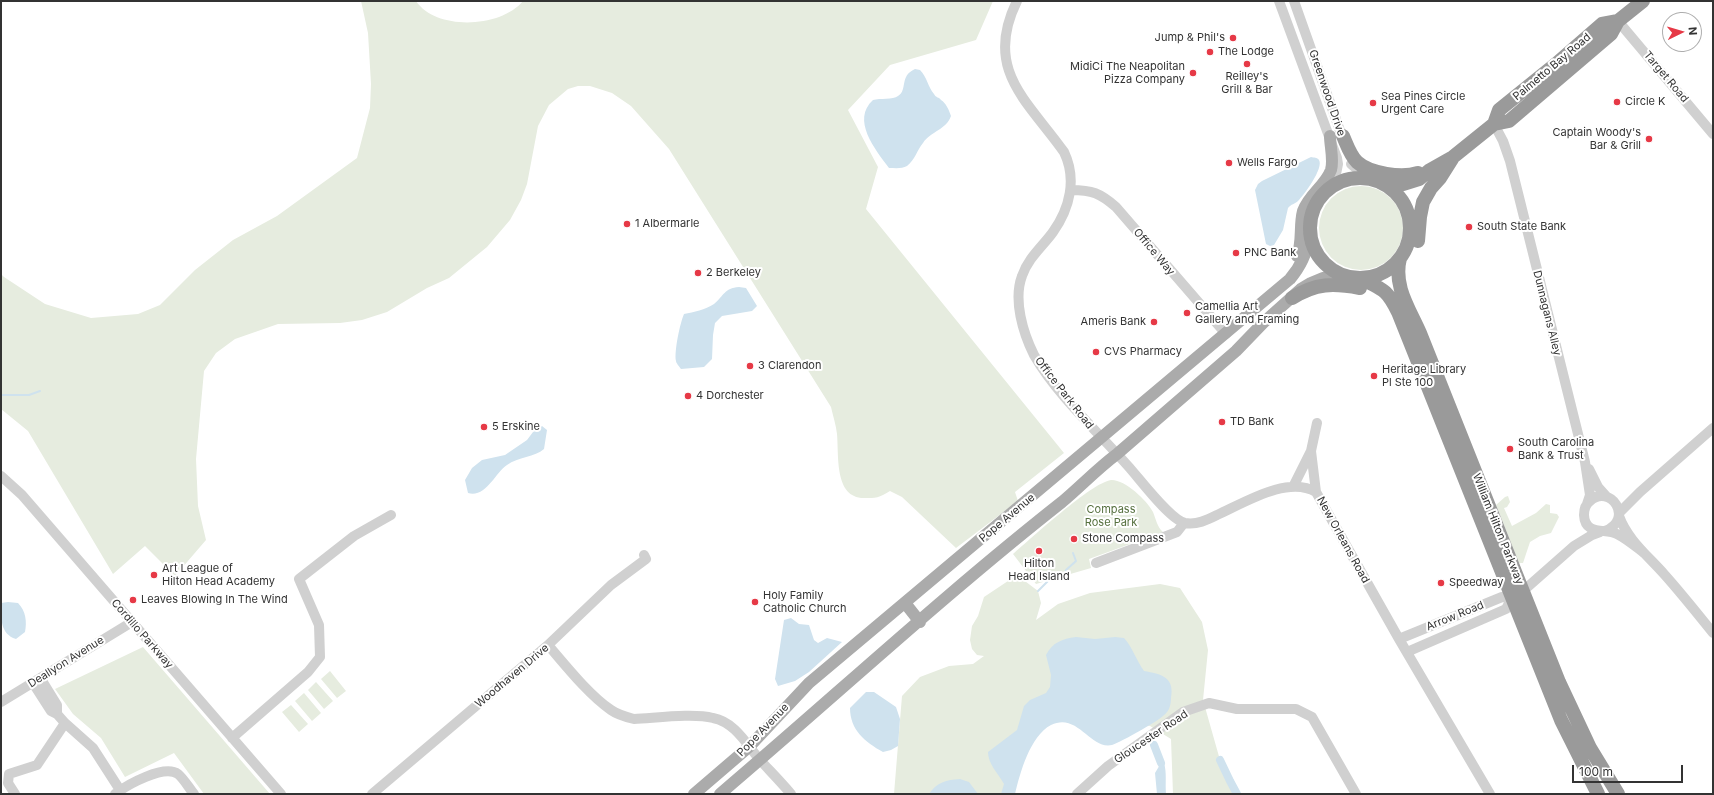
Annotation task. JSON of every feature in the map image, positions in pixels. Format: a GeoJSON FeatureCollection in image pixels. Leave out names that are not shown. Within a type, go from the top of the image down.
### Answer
{"type":"FeatureCollection","features":[{"type":"Feature","properties":{"kind":"highway","name":"Palmetto Bay Road"},"geometry":{"type":"LineString","coordinates":[[1453,157],[1494,124],[1509,121],[1611,34],[1618,21],[1643,1]]}},
{"type":"Feature","properties":{"kind":"highway"},"geometry":{"type":"LineString","coordinates":[[1336,136],[1356,161],[1369,168],[1385,173],[1404,175],[1416,174],[1431,165],[1453,157]]}},
{"type":"Feature","properties":{"kind":"highway"},"geometry":{"type":"LineString","coordinates":[[1453,157],[1421,192],[1415,203],[1408,242],[1400,258],[1393,266],[1380,275],[1362,279],[1343,276],[1334,272],[1322,262],[1312,247],[1309,230],[1311,215],[1318,200],[1334,184],[1354,178],[1368,179],[1384,184],[1403,184],[1419,179],[1430,170],[1453,157]]}},
{"type":"Feature","properties":{"kind":"highway"},"geometry":{"type":"LineString","coordinates":[[1411,313],[1405,291],[1404,280],[1406,269],[1418,241],[1421,208],[1426,196],[1453,157]]}},
{"type":"Feature","properties":{"kind":"highway"},"geometry":{"type":"LineString","coordinates":[[1384,184],[1395,193],[1403,203],[1408,216],[1410,229]]}},
{"type":"Feature","properties":{"kind":"highway","name":"William Hilton Parkway"},"geometry":{"type":"LineString","coordinates":[[1400,258],[1398,275],[1402,294],[1411,313],[1517,594],[1561,720],[1598,794]]}},
{"type":"Feature","properties":{"kind":"highway","name":"William Hilton Parkway"},"geometry":{"type":"LineString","coordinates":[[1362,279],[1383,289],[1390,295],[1517,594],[1590,748],[1618,794]]}},
{"type":"Feature","properties":{"kind":"highway"},"geometry":{"type":"LineString","coordinates":[[1292,298],[1312,287],[1325,285],[1368,289],[1379,293],[1388,299],[1404,329]]}},
{"type":"Feature","properties":{"kind":"main road"},"geometry":{"type":"LineString","coordinates":[[1276,290],[1290,270],[1298,252],[1300,245],[1301,219],[1306,204],[1330,171],[1336,136]]}},
{"type":"Feature","properties":{"kind":"main road","name":"Pope Avenue"},"geometry":{"type":"LineString","coordinates":[[694,794],[750,746],[809,683],[1226,334],[1276,290],[1290,280],[1298,270],[1304,258],[1310,237]]}},
{"type":"Feature","properties":{"kind":"main road","name":"Pope Avenue"},"geometry":{"type":"LineString","coordinates":[[720,794],[920,622],[988,561],[1067,498],[1101,466],[1117,454],[1236,351],[1263,323],[1292,298],[1311,283],[1322,278],[1343,276]]}},
{"type":"Feature","properties":{"kind":"main road"},"geometry":{"type":"LineString","coordinates":[[905,603],[920,622]]}},
{"type":"Feature","properties":{"kind":"street","name":"Office Park Road"},"geometry":{"type":"LineString","coordinates":[[1017,1],[1008,24],[1005,38],[1004,52],[1007,68],[1027,105],[1064,152],[1069,166],[1071,190],[1063,215],[1053,232],[1029,262],[1022,275],[1019,285],[1019,299],[1028,342],[1040,366],[1076,411],[1117,454]]}},
{"type":"Feature","properties":{"kind":"street","name":"Greenwood Drive"},"geometry":{"type":"LineString","coordinates":[[1280,1],[1336,136],[1353,167],[1368,179]]}},
{"type":"Feature","properties":{"kind":"street","name":"Greenwood Drive"},"geometry":{"type":"LineString","coordinates":[[1294,1],[1336,136],[1338,164],[1334,184]]}},
{"type":"Feature","properties":{"kind":"street","name":"Target Road"},"geometry":{"type":"LineString","coordinates":[[1618,21],[1713,134]]}},
{"type":"Feature","properties":{"kind":"street","name":"Dunnagans Alley"},"geometry":{"type":"LineString","coordinates":[[1494,124],[1503,141],[1510,161],[1585,462],[1589,490],[1580,533],[1574,546]]}},
{"type":"Feature","properties":{"kind":"street","name":"Office Way"},"geometry":{"type":"LineString","coordinates":[[1071,190],[1088,190],[1107,198],[1226,334]]}},
{"type":"Feature","properties":{"kind":"street"},"geometry":{"type":"LineString","coordinates":[[1294,485],[1311,451],[1317,423]]}},
{"type":"Feature","properties":{"kind":"street"},"geometry":{"type":"LineString","coordinates":[[1603,531],[1615,526],[1619,514],[1640,492],[1713,428]]}},
{"type":"Feature","properties":{"kind":"street"},"geometry":{"type":"LineString","coordinates":[[1311,451],[1316,492]]}},
{"type":"Feature","properties":{"kind":"street"},"geometry":{"type":"LineString","coordinates":[[1096,562],[1177,532],[1184,523],[1167,510],[1117,454]]}},
{"type":"Feature","properties":{"kind":"street"},"geometry":{"type":"LineString","coordinates":[[1585,462],[1598,488],[1616,504],[1626,531],[1644,553],[1664,573],[1713,633]]}},
{"type":"Feature","properties":{"kind":"street","name":"Cordillo Parkway"},"geometry":{"type":"LineString","coordinates":[[1,476],[22,495],[281,794]]}},
{"type":"Feature","properties":{"kind":"street","name":"New Orleans Road"},"geometry":{"type":"LineString","coordinates":[[1184,523],[1200,522],[1279,487],[1294,485],[1304,486],[1316,492],[1406,652],[1490,794]]}},
{"type":"Feature","properties":{"kind":"street"},"geometry":{"type":"LineString","coordinates":[[1640,492],[1625,497],[1596,497],[1586,509],[1585,519],[1590,528],[1615,532],[1644,553]]}},
{"type":"Feature","properties":{"kind":"street"},"geometry":{"type":"LineString","coordinates":[[232,738],[308,672],[320,657],[319,625],[299,578],[354,536],[391,516]]}},
{"type":"Feature","properties":{"kind":"street","name":"Arrow Road"},"geometry":{"type":"LineString","coordinates":[[1406,652],[1506,609],[1517,594],[1574,546],[1592,535],[1603,531]]}},
{"type":"Feature","properties":{"kind":"street","name":"Woodhaven Drive"},"geometry":{"type":"LineString","coordinates":[[372,794],[548,646],[611,585],[646,559],[644,555]]}},
{"type":"Feature","properties":{"kind":"street","name":"Arrow Road"},"geometry":{"type":"LineString","coordinates":[[1399,639],[1502,597],[1517,594]]}},
{"type":"Feature","properties":{"kind":"street","name":"Deallyon Avenue"},"geometry":{"type":"LineString","coordinates":[[1,702],[132,622]]}},
{"type":"Feature","properties":{"kind":"street"},"geometry":{"type":"LineString","coordinates":[[548,646],[592,693],[610,710],[620,715],[634,719],[714,718],[730,726],[750,746],[759,759],[791,794]]}},
{"type":"Feature","properties":{"kind":"street"},"geometry":{"type":"LineString","coordinates":[[37,681],[51,711],[57,714],[93,748],[118,792],[149,776],[164,771],[173,771],[179,775],[194,794]]}},
{"type":"Feature","properties":{"kind":"street","name":"Gloucester Road"},"geometry":{"type":"LineString","coordinates":[[1077,794],[1108,766],[1183,712],[1208,703],[1237,709],[1296,709],[1312,717],[1356,794]]}},
{"type":"Feature","properties":{"kind":"street"},"geometry":{"type":"LineString","coordinates":[[15,794],[8,783],[9,774],[37,765],[65,723]]}},
{"type":"Feature","properties":{"kind":"green space"},"geometry":{"type":"Polygon","coordinates":[[[361,1],[416,1],[425,11],[438,17],[453,21],[469,22],[485,21],[500,17],[513,10],[523,1],[993,1],[976,40],[890,65],[848,110],[878,167],[866,209],[1064,453],[1015,492],[1018,501],[956,548],[902,497],[890,491],[877,497],[864,498],[854,496],[847,491],[840,474],[837,434],[831,407],[669,149],[631,106],[612,93],[590,86],[578,86],[568,89],[549,105],[538,126],[527,184],[521,200],[510,220],[487,247],[449,278],[427,288],[387,312],[362,320],[340,323],[278,324],[235,339],[216,353],[204,371],[196,459],[198,506],[206,540],[175,576],[145,546],[113,574],[28,431],[1,409],[1,274],[45,304],[91,318],[138,314],[160,305],[195,270],[233,240],[277,216],[357,158],[370,108],[371,84],[368,33],[361,1]]]}},
{"type":"Feature","properties":{"kind":"green space"},"geometry":{"type":"Polygon","coordinates":[[[1361,186],[1377,189],[1391,198],[1400,212],[1403,228],[1400,244],[1391,258],[1377,267],[1361,270],[1345,267],[1331,258],[1322,244],[1319,228],[1322,212],[1331,198],[1345,189],[1361,186]]]}},
{"type":"Feature","properties":{"kind":"green space","name":"Compass Rose Park"},"geometry":{"type":"Polygon","coordinates":[[[1111,480],[1122,483],[1141,496],[1150,507],[1158,525],[1163,532],[1089,559],[1091,568],[1036,584],[1013,554],[1076,501],[1102,483],[1111,480]]]}},
{"type":"Feature","properties":{"kind":"green space"},"geometry":{"type":"Polygon","coordinates":[[[1508,496],[1510,502],[1507,507],[1504,508],[1512,526],[1536,513],[1546,504],[1550,505],[1550,513],[1557,514],[1559,517],[1551,533],[1540,536],[1530,542],[1523,563],[1519,563],[1496,505],[1508,496]]]}},
{"type":"Feature","properties":{"kind":"green space"},"geometry":{"type":"Polygon","coordinates":[[[1017,575],[1038,591],[1041,603],[1036,620],[1058,604],[1090,593],[1160,584],[1180,588],[1202,622],[1208,650],[1203,700],[1220,760],[1237,794],[1173,794],[1171,739],[1150,726],[1041,710],[1008,794],[894,794],[902,696],[920,677],[949,666],[973,664],[984,656],[977,655],[972,649],[970,640],[972,626],[978,616],[984,597],[1017,575]]]}},
{"type":"Feature","properties":{"kind":"green space"},"geometry":{"type":"Polygon","coordinates":[[[143,647],[270,794],[204,794],[174,753],[125,777],[101,738],[73,714],[55,689],[143,647]]]}},
{"type":"Feature","properties":{"kind":"green space"},"geometry":{"type":"Polygon","coordinates":[[[330,671],[346,691],[337,698],[321,679],[330,671]]]}},
{"type":"Feature","properties":{"kind":"green space"},"geometry":{"type":"Polygon","coordinates":[[[316,682],[333,701],[324,709],[308,690],[316,682]]]}},
{"type":"Feature","properties":{"kind":"green space"},"geometry":{"type":"Polygon","coordinates":[[[304,693],[321,713],[312,721],[295,701],[304,693]]]}},
{"type":"Feature","properties":{"kind":"green space"},"geometry":{"type":"Polygon","coordinates":[[[291,705],[308,724],[299,732],[282,712],[291,705]]]}},
{"type":"Feature","properties":{"kind":"water"},"geometry":{"type":"Polygon","coordinates":[[[915,69],[920,70],[932,91],[944,103],[951,116],[949,121],[942,128],[926,139],[912,161],[907,166],[901,168],[889,168],[872,143],[865,125],[864,116],[867,108],[873,100],[898,96],[903,90],[907,75],[915,69]]]}},
{"type":"Feature","properties":{"kind":"water"},"geometry":{"type":"Polygon","coordinates":[[[1311,157],[1319,160],[1319,169],[1309,188],[1297,202],[1288,208],[1283,230],[1274,245],[1270,246],[1266,244],[1255,190],[1258,184],[1262,181],[1311,157]]]}},
{"type":"Feature","properties":{"kind":"water"},"geometry":{"type":"Polygon","coordinates":[[[739,287],[746,288],[757,306],[752,311],[722,316],[715,323],[712,359],[704,367],[681,369],[676,362],[676,351],[679,330],[684,314],[711,306],[727,291],[739,287]]]}},
{"type":"Feature","properties":{"kind":"water"},"geometry":{"type":"Polygon","coordinates":[[[542,426],[547,430],[544,449],[536,454],[511,462],[490,484],[480,492],[474,494],[468,493],[465,480],[472,468],[482,460],[505,455],[527,440],[536,428],[542,426]]]}},
{"type":"Feature","properties":{"kind":"water"},"geometry":{"type":"Polygon","coordinates":[[[1,603],[18,603],[23,610],[25,617],[25,632],[16,639],[7,633],[2,625],[1,603]]]}},
{"type":"Feature","properties":{"kind":"water"},"geometry":{"type":"Polygon","coordinates":[[[791,618],[799,624],[809,625],[814,640],[818,643],[827,638],[842,642],[809,672],[795,681],[778,686],[775,679],[784,620],[791,618]]]}},
{"type":"Feature","properties":{"kind":"water"},"geometry":{"type":"Polygon","coordinates":[[[1076,637],[1095,639],[1115,637],[1124,638],[1144,671],[1161,675],[1169,681],[1172,691],[1169,709],[1164,715],[1150,725],[1112,745],[1104,745],[1097,742],[1069,723],[1060,722],[1051,725],[1037,737],[1032,746],[1023,766],[1015,794],[1001,794],[1004,784],[991,764],[988,752],[1017,730],[1024,706],[1030,700],[1046,693],[1050,687],[1051,675],[1046,655],[1052,647],[1058,642],[1076,637]]]}},
{"type":"Feature","properties":{"kind":"water"},"geometry":{"type":"Polygon","coordinates":[[[866,692],[874,692],[896,707],[900,719],[898,746],[891,750],[883,752],[870,744],[860,734],[853,723],[850,708],[866,692]]]}},
{"type":"Feature","properties":{"kind":"water"},"geometry":{"type":"Polygon","coordinates":[[[1161,763],[1164,763],[1165,767],[1166,794],[1157,794],[1155,773],[1161,763]]]}},
{"type":"Feature","properties":{"kind":"water"},"geometry":{"type":"Polygon","coordinates":[[[960,779],[969,782],[978,794],[929,794],[942,782],[960,779]]]}},
{"type":"Feature","properties":{"kind":"waterway"},"geometry":{"type":"LineString","coordinates":[[1,395],[29,395],[40,391]]}},
{"type":"Feature","properties":{"kind":"waterway"},"geometry":{"type":"LineString","coordinates":[[1038,591],[1050,579],[1063,578],[1066,570],[1076,561],[1073,553]]}},
{"type":"Feature","properties":{"kind":"waterway"},"geometry":{"type":"LineString","coordinates":[[1154,745],[1161,763]]}},
{"type":"Feature","properties":{"kind":"waterway"},"geometry":{"type":"LineString","coordinates":[[1220,760],[1237,794]]}},
{"type":"Feature","properties":{"kind":"place","name":"Jump & Phil's"},"geometry":{"type":"Point","coordinates":[1233,38]}},
{"type":"Feature","properties":{"kind":"place","name":"The Lodge"},"geometry":{"type":"Point","coordinates":[1210,52]}},
{"type":"Feature","properties":{"kind":"place","name":"Reilley's Grill & Bar"},"geometry":{"type":"Point","coordinates":[1247,64]}},
{"type":"Feature","properties":{"kind":"place","name":"MidiCi The Neapolitan Pizza Company"},"geometry":{"type":"Point","coordinates":[1193,73]}},
{"type":"Feature","properties":{"kind":"place","name":"Circle K"},"geometry":{"type":"Point","coordinates":[1617,102]}},
{"type":"Feature","properties":{"kind":"place","name":"Sea Pines Circle Urgent Care"},"geometry":{"type":"Point","coordinates":[1373,103]}},
{"type":"Feature","properties":{"kind":"place","name":"Captain Woody's Bar & Grill"},"geometry":{"type":"Point","coordinates":[1649,139]}},
{"type":"Feature","properties":{"kind":"place","name":"Wells Fargo"},"geometry":{"type":"Point","coordinates":[1229,163]}},
{"type":"Feature","properties":{"kind":"place","name":"1 Albermarle"},"geometry":{"type":"Point","coordinates":[627,224]}},
{"type":"Feature","properties":{"kind":"place","name":"South State Bank"},"geometry":{"type":"Point","coordinates":[1469,227]}},
{"type":"Feature","properties":{"kind":"place","name":"PNC Bank"},"geometry":{"type":"Point","coordinates":[1236,253]}},
{"type":"Feature","properties":{"kind":"place","name":"2 Berkeley"},"geometry":{"type":"Point","coordinates":[698,273]}},
{"type":"Feature","properties":{"kind":"place","name":"Camellia Art Gallery and Framing"},"geometry":{"type":"Point","coordinates":[1187,313]}},
{"type":"Feature","properties":{"kind":"place","name":"Ameris Bank"},"geometry":{"type":"Point","coordinates":[1154,322]}},
{"type":"Feature","properties":{"kind":"place","name":"CVS Pharmacy"},"geometry":{"type":"Point","coordinates":[1096,352]}},
{"type":"Feature","properties":{"kind":"place","name":"3 Clarendon"},"geometry":{"type":"Point","coordinates":[750,366]}},
{"type":"Feature","properties":{"kind":"place","name":"Heritage Library Pl Ste 100"},"geometry":{"type":"Point","coordinates":[1374,376]}},
{"type":"Feature","properties":{"kind":"place","name":"4 Dorchester"},"geometry":{"type":"Point","coordinates":[688,396]}},
{"type":"Feature","properties":{"kind":"place","name":"TD Bank"},"geometry":{"type":"Point","coordinates":[1222,422]}},
{"type":"Feature","properties":{"kind":"place","name":"5 Erskine"},"geometry":{"type":"Point","coordinates":[484,427]}},
{"type":"Feature","properties":{"kind":"place","name":"South Carolina Bank & Trust"},"geometry":{"type":"Point","coordinates":[1510,449]}},
{"type":"Feature","properties":{"kind":"place","name":"Stone Compass"},"geometry":{"type":"Point","coordinates":[1074,539]}},
{"type":"Feature","properties":{"kind":"place","name":"Hilton Head Island"},"geometry":{"type":"Point","coordinates":[1039,551]}},
{"type":"Feature","properties":{"kind":"place","name":"Art League of Hilton Head Academy"},"geometry":{"type":"Point","coordinates":[154,575]}},
{"type":"Feature","properties":{"kind":"place","name":"Speedway"},"geometry":{"type":"Point","coordinates":[1441,583]}},
{"type":"Feature","properties":{"kind":"place","name":"Leaves Blowing In The Wind"},"geometry":{"type":"Point","coordinates":[133,600]}},
{"type":"Feature","properties":{"kind":"place","name":"Holy Family Catholic Church"},"geometry":{"type":"Point","coordinates":[755,602]}}]}
